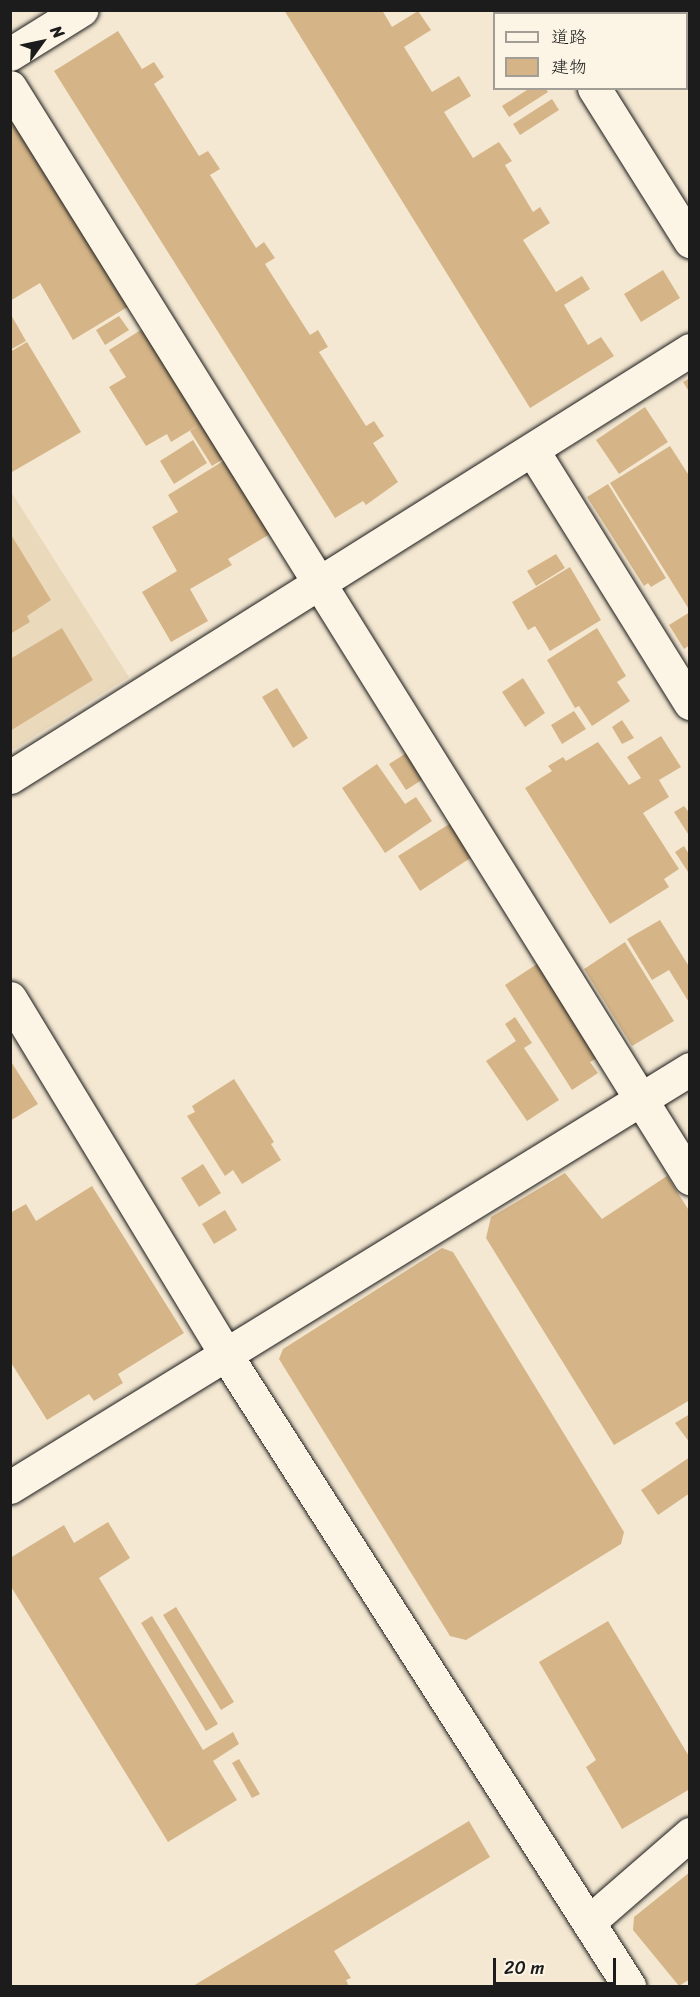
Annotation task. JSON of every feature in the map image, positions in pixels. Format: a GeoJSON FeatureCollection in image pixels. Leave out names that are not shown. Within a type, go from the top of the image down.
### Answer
{"type":"FeatureCollection","features":[{"type":"Feature","properties":{"kind":"street"},"geometry":{"type":"LineString","coordinates":[[10,54],[81,10]]}},
{"type":"Feature","properties":{"kind":"street"},"geometry":{"type":"LineString","coordinates":[[10,87],[690,1178]]}},
{"type":"Feature","properties":{"kind":"street"},"geometry":{"type":"LineString","coordinates":[[595,90],[690,241]]}},
{"type":"Feature","properties":{"kind":"street"},"geometry":{"type":"LineString","coordinates":[[10,777],[533,451],[690,350]]}},
{"type":"Feature","properties":{"kind":"street"},"geometry":{"type":"LineString","coordinates":[[533,451],[690,703]]}},
{"type":"Feature","properties":{"kind":"street"},"geometry":{"type":"LineString","coordinates":[[10,998],[226,1355],[590,1921],[629,1986]]}},
{"type":"Feature","properties":{"kind":"street"},"geometry":{"type":"LineString","coordinates":[[14,1478],[226,1355],[642,1101],[690,1069]]}},
{"type":"Feature","properties":{"kind":"street"},"geometry":{"type":"LineString","coordinates":[[590,1921],[690,1834]]}},
{"type":"Feature","properties":{"kind":"shaded area"},"geometry":{"type":"Polygon","coordinates":[[[10,490],[129,677],[11,751],[10,751],[10,490]]]}},
{"type":"Feature","properties":{"kind":"building"},"geometry":{"type":"Polygon","coordinates":[[[284,10],[382,10],[392,27],[418,11],[431,30],[404,47],[432,92],[459,76],[471,96],[444,112],[473,158],[499,142],[512,161],[505,165],[533,212],[540,207],[550,223],[523,240],[556,292],[582,276],[590,289],[564,305],[588,345],[601,337],[614,356],[530,408],[284,10]]]}},
{"type":"Feature","properties":{"kind":"building"},"geometry":{"type":"Polygon","coordinates":[[[118,31],[142,69],[154,62],[164,77],[154,84],[199,156],[208,151],[220,169],[210,175],[256,248],[264,242],[275,258],[265,264],[310,335],[318,330],[328,347],[319,352],[366,426],[374,421],[384,436],[373,443],[398,482],[366,505],[363,501],[335,518],[54,71],[118,31]]]}},
{"type":"Feature","properties":{"kind":"building"},"geometry":{"type":"Polygon","coordinates":[[[527,90],[546,90],[548,92],[509,117],[502,106],[527,90]]]}},
{"type":"Feature","properties":{"kind":"building"},"geometry":{"type":"Polygon","coordinates":[[[552,99],[559,110],[520,135],[513,124],[552,99]]]}},
{"type":"Feature","properties":{"kind":"building"},"geometry":{"type":"Polygon","coordinates":[[[10,112],[129,306],[73,340],[40,283],[10,301],[10,112]]]}},
{"type":"Feature","properties":{"kind":"building"},"geometry":{"type":"Polygon","coordinates":[[[663,270],[680,298],[641,322],[624,294],[663,270]]]}},
{"type":"Feature","properties":{"kind":"building"},"geometry":{"type":"Polygon","coordinates":[[[10,313],[26,341],[10,350],[10,313]]]}},
{"type":"Feature","properties":{"kind":"building"},"geometry":{"type":"Polygon","coordinates":[[[119,316],[129,330],[105,345],[96,330],[119,316]]]}},
{"type":"Feature","properties":{"kind":"building"},"geometry":{"type":"Polygon","coordinates":[[[144,328],[223,459],[212,466],[190,431],[199,425],[171,442],[167,434],[146,446],[109,387],[126,377],[109,350],[144,328]]]}},
{"type":"Feature","properties":{"kind":"building"},"geometry":{"type":"Polygon","coordinates":[[[27,342],[81,432],[12,472],[10,352],[27,342]]]}},
{"type":"Feature","properties":{"kind":"building"},"geometry":{"type":"Polygon","coordinates":[[[690,378],[690,393],[683,382],[690,378]]]}},
{"type":"Feature","properties":{"kind":"building"},"geometry":{"type":"Polygon","coordinates":[[[645,407],[668,442],[619,474],[596,440],[645,407]]]}},
{"type":"Feature","properties":{"kind":"building"},"geometry":{"type":"Polygon","coordinates":[[[193,440],[207,463],[174,484],[160,461],[193,440]]]}},
{"type":"Feature","properties":{"kind":"building"},"geometry":{"type":"Polygon","coordinates":[[[670,446],[690,477],[690,611],[610,483],[670,446]]]}},
{"type":"Feature","properties":{"kind":"building"},"geometry":{"type":"Polygon","coordinates":[[[225,460],[270,534],[228,559],[232,565],[190,589],[208,621],[171,642],[142,592],[177,571],[152,527],[178,512],[168,495],[225,460]]]}},
{"type":"Feature","properties":{"kind":"building"},"geometry":{"type":"Polygon","coordinates":[[[608,484],[666,578],[651,587],[648,583],[644,586],[587,497],[608,484]]]}},
{"type":"Feature","properties":{"kind":"building"},"geometry":{"type":"Polygon","coordinates":[[[10,533],[51,600],[27,616],[30,622],[10,634],[10,533]]]}},
{"type":"Feature","properties":{"kind":"building"},"geometry":{"type":"Polygon","coordinates":[[[556,554],[565,568],[536,586],[527,571],[556,554]]]}},
{"type":"Feature","properties":{"kind":"building"},"geometry":{"type":"Polygon","coordinates":[[[570,567],[601,620],[550,651],[535,626],[528,630],[512,602],[570,567]]]}},
{"type":"Feature","properties":{"kind":"building"},"geometry":{"type":"Polygon","coordinates":[[[690,612],[690,645],[684,649],[669,625],[690,612]]]}},
{"type":"Feature","properties":{"kind":"building"},"geometry":{"type":"Polygon","coordinates":[[[62,628],[93,680],[10,731],[10,659],[62,628]]]}},
{"type":"Feature","properties":{"kind":"building"},"geometry":{"type":"Polygon","coordinates":[[[597,628],[626,676],[617,682],[630,701],[592,726],[579,706],[575,708],[547,660],[597,628]]]}},
{"type":"Feature","properties":{"kind":"building"},"geometry":{"type":"Polygon","coordinates":[[[523,678],[545,713],[525,727],[502,692],[523,678]]]}},
{"type":"Feature","properties":{"kind":"building"},"geometry":{"type":"Polygon","coordinates":[[[277,688],[308,738],[293,748],[262,697],[277,688]]]}},
{"type":"Feature","properties":{"kind":"building"},"geometry":{"type":"Polygon","coordinates":[[[574,711],[586,729],[562,744],[551,725],[574,711]]]}},
{"type":"Feature","properties":{"kind":"building"},"geometry":{"type":"Polygon","coordinates":[[[622,720],[634,738],[622,744],[612,727],[622,720]]]}},
{"type":"Feature","properties":{"kind":"building"},"geometry":{"type":"Polygon","coordinates":[[[661,736],[681,767],[659,780],[669,797],[643,813],[679,869],[664,879],[669,887],[610,924],[525,788],[552,771],[548,766],[563,757],[566,761],[598,742],[629,785],[641,778],[627,757],[661,736]]]}},
{"type":"Feature","properties":{"kind":"building"},"geometry":{"type":"Polygon","coordinates":[[[408,752],[425,778],[406,790],[389,764],[408,752]]]}},
{"type":"Feature","properties":{"kind":"building"},"geometry":{"type":"Polygon","coordinates":[[[377,764],[405,804],[416,797],[432,821],[385,853],[342,788],[377,764]]]}},
{"type":"Feature","properties":{"kind":"building"},"geometry":{"type":"Polygon","coordinates":[[[684,806],[690,814],[690,837],[674,812],[684,806]]]}},
{"type":"Feature","properties":{"kind":"building"},"geometry":{"type":"Polygon","coordinates":[[[451,823],[472,857],[420,891],[398,856],[451,823]]]}},
{"type":"Feature","properties":{"kind":"building"},"geometry":{"type":"Polygon","coordinates":[[[684,846],[690,856],[690,875],[675,852],[684,846]]]}},
{"type":"Feature","properties":{"kind":"building"},"geometry":{"type":"Polygon","coordinates":[[[660,920],[690,968],[690,1004],[669,970],[652,980],[627,939],[660,920]]]}},
{"type":"Feature","properties":{"kind":"building"},"geometry":{"type":"Polygon","coordinates":[[[625,942],[674,1021],[632,1046],[584,969],[625,942]]]}},
{"type":"Feature","properties":{"kind":"building"},"geometry":{"type":"Polygon","coordinates":[[[537,964],[597,1058],[590,1062],[598,1073],[572,1090],[505,985],[537,964]]]}},
{"type":"Feature","properties":{"kind":"building"},"geometry":{"type":"Polygon","coordinates":[[[515,1017],[532,1043],[524,1048],[559,1100],[527,1121],[486,1061],[516,1041],[505,1024],[515,1017]]]}},
{"type":"Feature","properties":{"kind":"building"},"geometry":{"type":"Polygon","coordinates":[[[10,1060],[38,1104],[10,1121],[10,1060]]]}},
{"type":"Feature","properties":{"kind":"building"},"geometry":{"type":"Polygon","coordinates":[[[234,1079],[274,1142],[271,1144],[281,1160],[242,1184],[233,1170],[225,1176],[187,1116],[195,1112],[192,1106],[234,1079]]]}},
{"type":"Feature","properties":{"kind":"building"},"geometry":{"type":"Polygon","coordinates":[[[203,1164],[221,1193],[199,1207],[181,1178],[203,1164]]]}},
{"type":"Feature","properties":{"kind":"building"},"geometry":{"type":"Polygon","coordinates":[[[565,1173],[602,1219],[667,1176],[690,1212],[690,1400],[614,1445],[486,1238],[491,1217],[565,1173]]]}},
{"type":"Feature","properties":{"kind":"building"},"geometry":{"type":"Polygon","coordinates":[[[92,1186],[184,1333],[118,1374],[123,1383],[94,1401],[89,1394],[47,1420],[10,1361],[10,1213],[26,1204],[36,1221],[92,1186]]]}},
{"type":"Feature","properties":{"kind":"building"},"geometry":{"type":"Polygon","coordinates":[[[225,1210],[237,1230],[214,1244],[202,1224],[225,1210]]]}},
{"type":"Feature","properties":{"kind":"building"},"geometry":{"type":"Polygon","coordinates":[[[442,1248],[453,1252],[624,1532],[621,1544],[466,1640],[450,1636],[279,1359],[283,1349],[442,1248]]]}},
{"type":"Feature","properties":{"kind":"building"},"geometry":{"type":"Polygon","coordinates":[[[690,1414],[690,1443],[675,1423],[690,1414]]]}},
{"type":"Feature","properties":{"kind":"building"},"geometry":{"type":"Polygon","coordinates":[[[690,1457],[690,1493],[658,1515],[641,1490],[690,1457]]]}},
{"type":"Feature","properties":{"kind":"building"},"geometry":{"type":"Polygon","coordinates":[[[108,1522],[130,1558],[99,1578],[203,1750],[233,1732],[239,1744],[213,1761],[237,1800],[168,1842],[10,1585],[10,1558],[64,1525],[74,1543],[108,1522]]]}},
{"type":"Feature","properties":{"kind":"building"},"geometry":{"type":"Polygon","coordinates":[[[176,1607],[234,1702],[221,1710],[163,1615],[176,1607]]]}},
{"type":"Feature","properties":{"kind":"building"},"geometry":{"type":"Polygon","coordinates":[[[152,1616],[218,1724],[206,1731],[141,1623],[152,1616]]]}},
{"type":"Feature","properties":{"kind":"building"},"geometry":{"type":"Polygon","coordinates":[[[608,1621],[690,1758],[690,1789],[622,1829],[586,1767],[596,1760],[539,1662],[608,1621]]]}},
{"type":"Feature","properties":{"kind":"building"},"geometry":{"type":"Polygon","coordinates":[[[239,1759],[260,1794],[252,1798],[232,1763],[239,1759]]]}},
{"type":"Feature","properties":{"kind":"building"},"geometry":{"type":"Polygon","coordinates":[[[469,1821],[490,1857],[334,1951],[351,1978],[346,1980],[349,1986],[193,1986],[469,1821]]]}},
{"type":"Feature","properties":{"kind":"building"},"geometry":{"type":"Polygon","coordinates":[[[690,1872],[690,1979],[679,1986],[633,1930],[634,1917],[690,1872]]]}}]}
